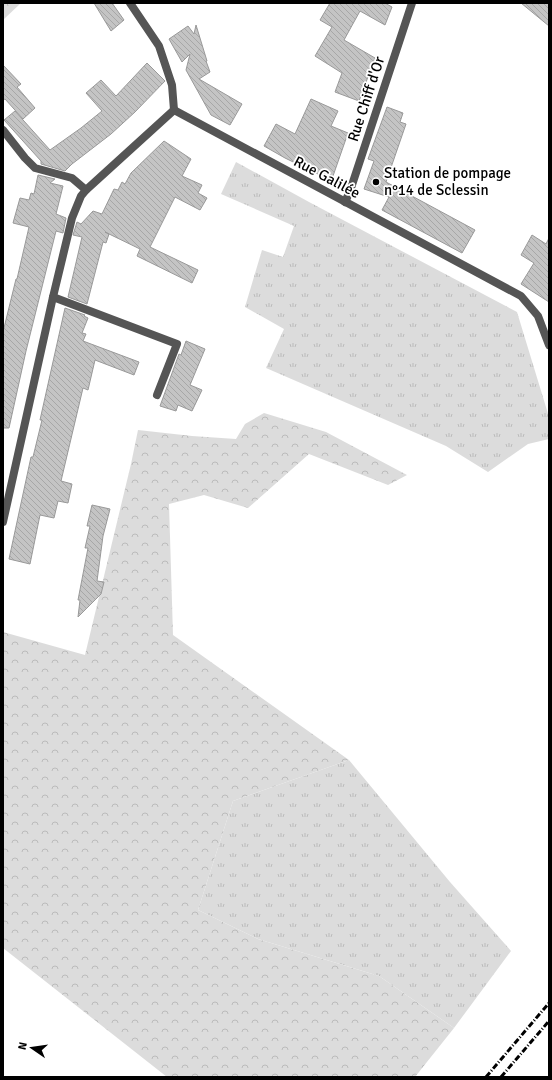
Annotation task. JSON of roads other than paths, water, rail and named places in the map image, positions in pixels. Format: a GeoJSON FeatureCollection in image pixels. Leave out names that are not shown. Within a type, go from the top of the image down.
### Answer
{"type":"FeatureCollection","features":[{"type":"Feature","properties":{"kind":"street"},"geometry":{"type":"LineString","coordinates":[[3,522],[53,297],[72,218],[81,196],[174,110],[172,85],[159,46],[130,3]]}},
{"type":"Feature","properties":{"kind":"street","name":"Rue Chiff d'Or"},"geometry":{"type":"LineString","coordinates":[[345,202],[353,184],[412,3]]}},
{"type":"Feature","properties":{"kind":"street","name":"Rue Galilée"},"geometry":{"type":"LineString","coordinates":[[174,110],[521,296],[538,316],[549,345]]}},
{"type":"Feature","properties":{"kind":"street"},"geometry":{"type":"LineString","coordinates":[[3,130],[25,158],[36,168],[72,178],[86,190]]}},
{"type":"Feature","properties":{"kind":"street"},"geometry":{"type":"LineString","coordinates":[[53,297],[177,344],[157,395]]}},
{"type":"Feature","properties":{"kind":"railway"},"geometry":{"type":"LineString","coordinates":[[486,1077],[549,1003]]}},
{"type":"Feature","properties":{"kind":"railway"},"geometry":{"type":"LineString","coordinates":[[501,1077],[549,1021]]}},
{"type":"Feature","properties":{"kind":"place","name":"Station de pompage n°14 de Sclessin"},"geometry":{"type":"Point","coordinates":[376,182]}}]}
